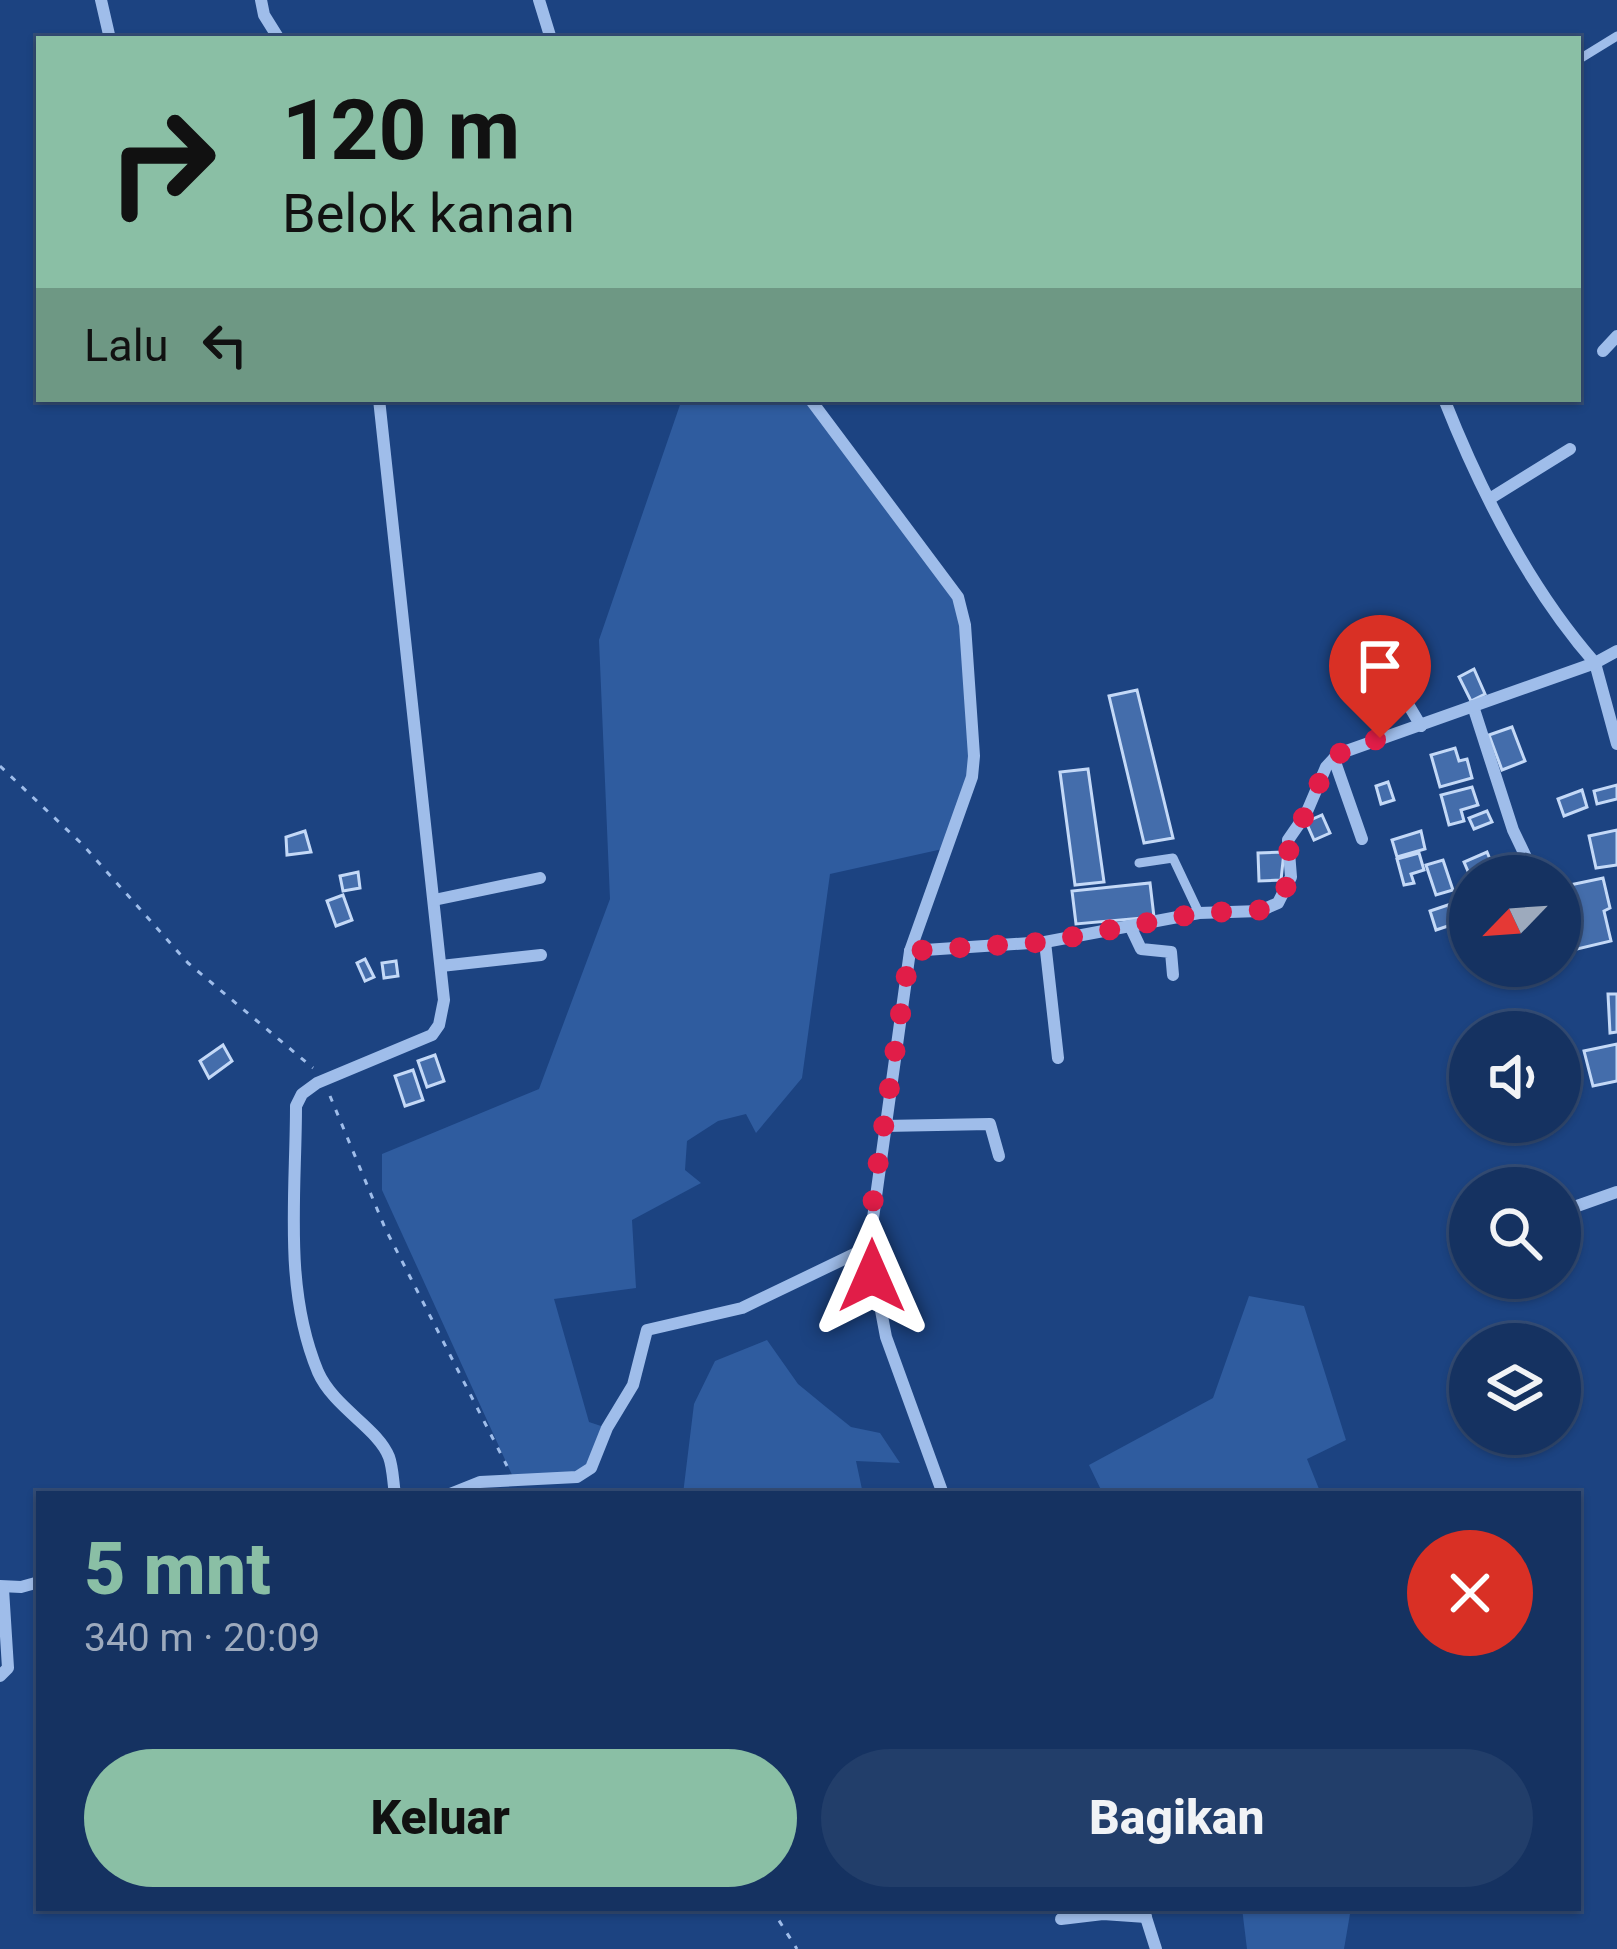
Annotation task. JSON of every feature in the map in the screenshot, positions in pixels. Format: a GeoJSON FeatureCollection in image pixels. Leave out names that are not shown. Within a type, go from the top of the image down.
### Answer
{"type":"FeatureCollection","features":[{"type":"Feature","properties":{"kind":"street"},"geometry":{"type":"LineString","coordinates":[[100,0],[109,36]]}},
{"type":"Feature","properties":{"kind":"street"},"geometry":{"type":"LineString","coordinates":[[261,0],[277,36]]}},
{"type":"Feature","properties":{"kind":"street"},"geometry":{"type":"LineString","coordinates":[[539,0],[549,36]]}},
{"type":"Feature","properties":{"kind":"street"},"geometry":{"type":"LineString","coordinates":[[1603,351],[1617,336]]}},
{"type":"Feature","properties":{"kind":"street"},"geometry":{"type":"LineString","coordinates":[[380,402],[441,966],[442,1013],[432,1035],[317,1083],[302,1094],[296,1106],[295,1288],[300,1323],[331,1395],[385,1450],[393,1491]]}},
{"type":"Feature","properties":{"kind":"street"},"geometry":{"type":"LineString","coordinates":[[812,402],[941,572],[963,611],[972,777],[910,951],[869,1247],[886,1337],[942,1491]]}},
{"type":"Feature","properties":{"kind":"street"},"geometry":{"type":"LineString","coordinates":[[1445,402],[1491,498],[1572,636],[1595,663],[1617,744]]}},
{"type":"Feature","properties":{"kind":"street"},"geometry":{"type":"LineString","coordinates":[[1491,498],[1570,449]]}},
{"type":"Feature","properties":{"kind":"street"},"geometry":{"type":"LineString","coordinates":[[910,951],[1045,942],[1199,913],[1237,914],[1278,903],[1291,877],[1288,840],[1334,759],[1617,651]]}},
{"type":"Feature","properties":{"kind":"street"},"geometry":{"type":"LineString","coordinates":[[1366,684],[1399,689],[1420,726]]}},
{"type":"Feature","properties":{"kind":"street"},"geometry":{"type":"LineString","coordinates":[[1473,706],[1524,855]]}},
{"type":"Feature","properties":{"kind":"street"},"geometry":{"type":"LineString","coordinates":[[1334,759],[1362,839]]}},
{"type":"Feature","properties":{"kind":"street"},"geometry":{"type":"LineString","coordinates":[[434,900],[540,878]]}},
{"type":"Feature","properties":{"kind":"street"},"geometry":{"type":"LineString","coordinates":[[1132,928],[1141,949],[1171,952],[1173,975]]}},
{"type":"Feature","properties":{"kind":"street"},"geometry":{"type":"LineString","coordinates":[[1045,942],[1058,1058]]}},
{"type":"Feature","properties":{"kind":"street"},"geometry":{"type":"LineString","coordinates":[[441,966],[542,955]]}},
{"type":"Feature","properties":{"kind":"street"},"geometry":{"type":"LineString","coordinates":[[884,1126],[990,1124],[999,1156]]}},
{"type":"Feature","properties":{"kind":"street"},"geometry":{"type":"LineString","coordinates":[[1581,1205],[1617,1192]]}},
{"type":"Feature","properties":{"kind":"street"},"geometry":{"type":"LineString","coordinates":[[460,1491],[499,1479],[577,1477],[591,1468],[607,1428],[633,1385],[646,1330],[742,1308],[869,1247]]}},
{"type":"Feature","properties":{"kind":"street"},"geometry":{"type":"LineString","coordinates":[[0,1676],[8,1668],[2,1587],[36,1582]]}},
{"type":"Feature","properties":{"kind":"street"},"geometry":{"type":"LineString","coordinates":[[1061,1919],[1144,1912],[1156,1949]]}},
{"type":"Feature","properties":{"kind":"lane"},"geometry":{"type":"LineString","coordinates":[[1581,58],[1617,36]]}},
{"type":"Feature","properties":{"kind":"lane"},"geometry":{"type":"LineString","coordinates":[[1139,863],[1173,858],[1199,913]]}},
{"type":"Feature","properties":{"kind":"path"},"geometry":{"type":"LineString","coordinates":[[773,1911],[797,1949]]}},
{"type":"Feature","properties":{"kind":"shaded area"},"geometry":{"type":"Polygon","coordinates":[[[681,402],[811,402],[958,597],[974,756],[947,848],[830,874],[802,1078],[756,1133],[746,1114],[718,1121],[687,1141],[685,1170],[701,1183],[632,1220],[636,1288],[554,1299],[589,1422],[607,1428],[585,1473],[513,1477],[382,1190],[382,1154],[539,1089],[610,899],[599,640],[681,402]]]}},
{"type":"Feature","properties":{"kind":"shaded area"},"geometry":{"type":"Polygon","coordinates":[[[1249,1296],[1304,1306],[1346,1440],[1307,1459],[1320,1491],[1102,1491],[1089,1465],[1213,1398],[1249,1296]]]}},
{"type":"Feature","properties":{"kind":"shaded area"},"geometry":{"type":"Polygon","coordinates":[[[767,1340],[798,1384],[851,1427],[880,1433],[900,1463],[856,1461],[862,1491],[683,1491],[694,1404],[715,1361],[767,1340]]]}},
{"type":"Feature","properties":{"kind":"shaded area"},"geometry":{"type":"Polygon","coordinates":[[[1242,1911],[1350,1911],[1344,1949],[1247,1949],[1242,1911]]]}},
{"type":"Feature","properties":{"kind":"building"},"geometry":{"type":"Polygon","coordinates":[[[1474,669],[1485,694],[1471,701],[1459,677],[1474,669]]]}},
{"type":"Feature","properties":{"kind":"building"},"geometry":{"type":"Polygon","coordinates":[[[1137,690],[1173,838],[1144,843],[1109,696],[1137,690]]]}},
{"type":"Feature","properties":{"kind":"building"},"geometry":{"type":"Polygon","coordinates":[[[1512,727],[1525,761],[1502,770],[1489,735],[1512,727]]]}},
{"type":"Feature","properties":{"kind":"building"},"geometry":{"type":"Polygon","coordinates":[[[1455,748],[1459,761],[1467,759],[1472,778],[1440,787],[1431,755],[1455,748]]]}},
{"type":"Feature","properties":{"kind":"building"},"geometry":{"type":"Polygon","coordinates":[[[1088,769],[1104,882],[1075,885],[1060,772],[1088,769]]]}},
{"type":"Feature","properties":{"kind":"building"},"geometry":{"type":"Polygon","coordinates":[[[1388,782],[1394,800],[1381,804],[1376,786],[1388,782]]]}},
{"type":"Feature","properties":{"kind":"building"},"geometry":{"type":"Polygon","coordinates":[[[1617,785],[1617,799],[1597,804],[1594,791],[1617,785]]]}},
{"type":"Feature","properties":{"kind":"building"},"geometry":{"type":"Polygon","coordinates":[[[1472,787],[1478,805],[1461,810],[1464,821],[1449,825],[1441,795],[1472,787]]]}},
{"type":"Feature","properties":{"kind":"building"},"geometry":{"type":"Polygon","coordinates":[[[1582,790],[1587,807],[1564,816],[1558,799],[1582,790]]]}},
{"type":"Feature","properties":{"kind":"building"},"geometry":{"type":"Polygon","coordinates":[[[1487,811],[1492,822],[1474,829],[1469,818],[1487,811]]]}},
{"type":"Feature","properties":{"kind":"building"},"geometry":{"type":"Polygon","coordinates":[[[1322,815],[1330,833],[1314,840],[1306,822],[1322,815]]]}},
{"type":"Feature","properties":{"kind":"building"},"geometry":{"type":"Polygon","coordinates":[[[1617,830],[1617,865],[1596,868],[1589,836],[1617,830]]]}},
{"type":"Feature","properties":{"kind":"building"},"geometry":{"type":"Polygon","coordinates":[[[305,831],[311,852],[287,855],[286,837],[305,831]]]}},
{"type":"Feature","properties":{"kind":"building"},"geometry":{"type":"Polygon","coordinates":[[[1421,831],[1425,849],[1397,857],[1392,840],[1421,831]]]}},
{"type":"Feature","properties":{"kind":"building"},"geometry":{"type":"Polygon","coordinates":[[[1284,852],[1281,880],[1259,881],[1258,853],[1284,852]]]}},
{"type":"Feature","properties":{"kind":"building"},"geometry":{"type":"Polygon","coordinates":[[[1419,853],[1424,870],[1411,874],[1414,883],[1404,885],[1397,859],[1419,853]]]}},
{"type":"Feature","properties":{"kind":"building"},"geometry":{"type":"Polygon","coordinates":[[[1443,860],[1449,891],[1436,895],[1426,865],[1443,860]]]}},
{"type":"Feature","properties":{"kind":"building"},"geometry":{"type":"Polygon","coordinates":[[[358,872],[360,888],[343,891],[340,876],[358,872]]]}},
{"type":"Feature","properties":{"kind":"building"},"geometry":{"type":"Polygon","coordinates":[[[1603,878],[1611,941],[1581,948],[1581,883],[1603,878]]]}},
{"type":"Feature","properties":{"kind":"building"},"geometry":{"type":"Polygon","coordinates":[[[1150,883],[1154,917],[1076,924],[1072,891],[1150,883]]]}},
{"type":"Feature","properties":{"kind":"building"},"geometry":{"type":"Polygon","coordinates":[[[343,895],[352,920],[336,926],[327,901],[343,895]]]}},
{"type":"Feature","properties":{"kind":"building"},"geometry":{"type":"Polygon","coordinates":[[[1448,905],[1449,926],[1436,930],[1430,911],[1448,905]]]}},
{"type":"Feature","properties":{"kind":"building"},"geometry":{"type":"Polygon","coordinates":[[[365,959],[374,977],[365,981],[357,963],[365,959]]]}},
{"type":"Feature","properties":{"kind":"building"},"geometry":{"type":"Polygon","coordinates":[[[396,961],[398,976],[384,978],[382,963],[396,961]]]}},
{"type":"Feature","properties":{"kind":"building"},"geometry":{"type":"Polygon","coordinates":[[[1608,994],[1617,994],[1617,1032],[1610,1033],[1608,994]]]}},
{"type":"Feature","properties":{"kind":"building"},"geometry":{"type":"Polygon","coordinates":[[[1617,1044],[1617,1081],[1593,1086],[1584,1051],[1617,1044]]]}},
{"type":"Feature","properties":{"kind":"building"},"geometry":{"type":"Polygon","coordinates":[[[223,1045],[232,1061],[209,1078],[200,1061],[223,1045]]]}},
{"type":"Feature","properties":{"kind":"building"},"geometry":{"type":"Polygon","coordinates":[[[435,1055],[444,1081],[427,1087],[418,1061],[435,1055]]]}},
{"type":"Feature","properties":{"kind":"building"},"geometry":{"type":"Polygon","coordinates":[[[413,1070],[423,1100],[405,1106],[395,1076],[413,1070]]]}},
{"type":"Feature","properties":{"kind":"route"},"geometry":{"type":"LineString","coordinates":[[872,1276],[869,1247],[874,1191],[910,951],[1045,942],[1199,913],[1237,914],[1278,903],[1291,877],[1288,840],[1306,814],[1326,767],[1338,754],[1380,738]]}}]}
